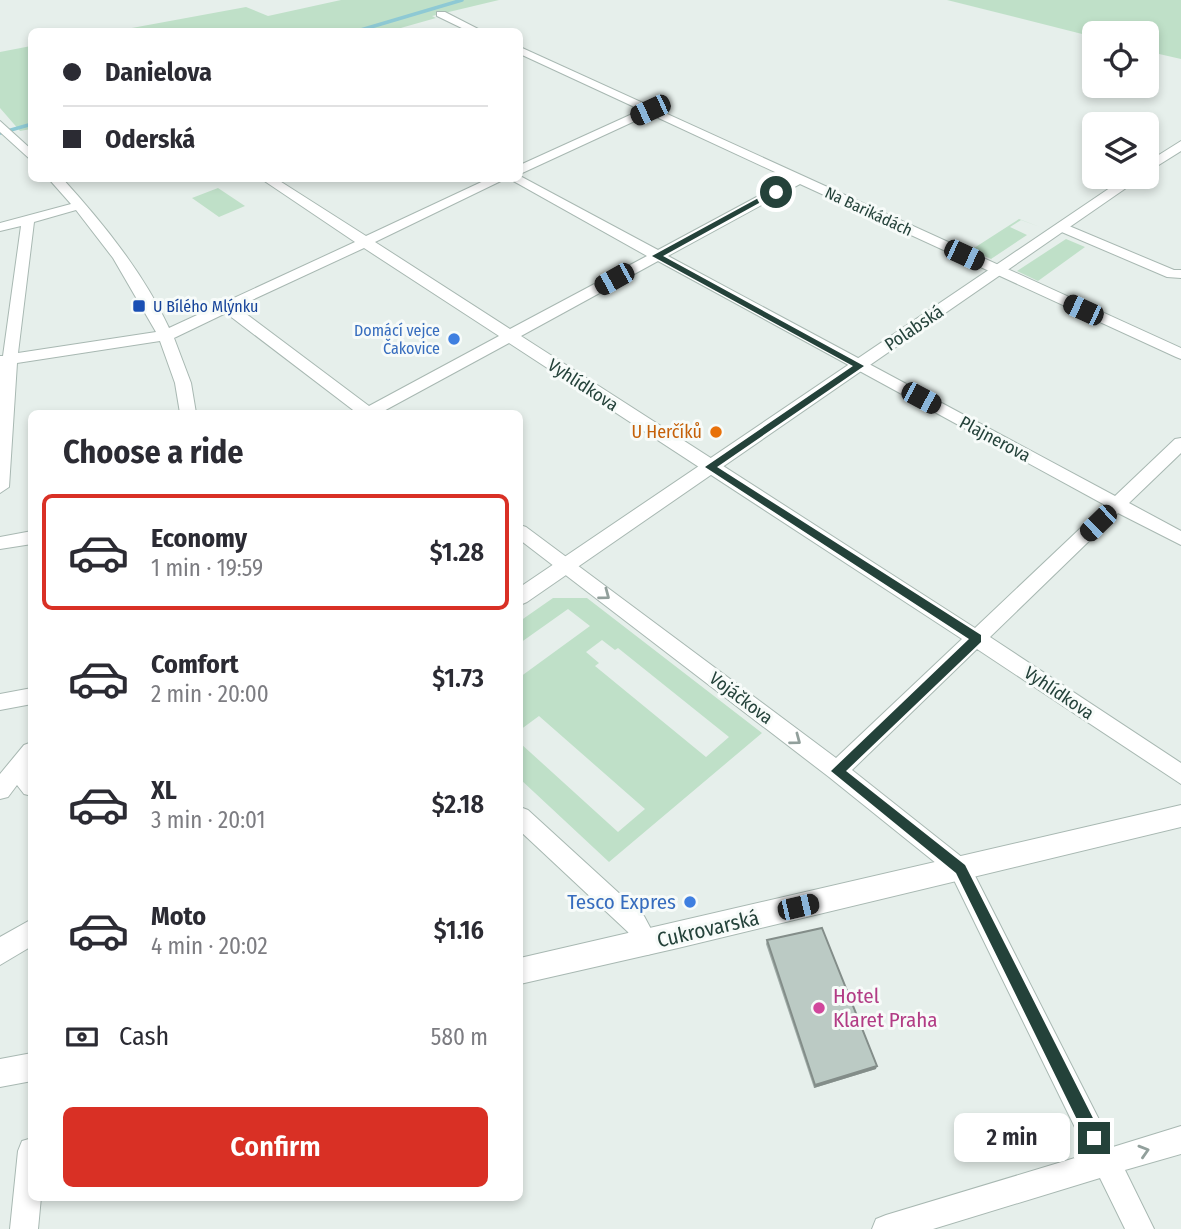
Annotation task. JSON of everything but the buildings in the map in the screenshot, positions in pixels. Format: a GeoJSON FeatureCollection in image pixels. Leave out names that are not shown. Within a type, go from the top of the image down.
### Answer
{"type":"FeatureCollection","features":[{"type":"Feature","properties":{"kind":"street"},"geometry":{"type":"LineString","coordinates":[[441,14],[471,28]]}},
{"type":"Feature","properties":{"kind":"street","name":"Na Barikádách"},"geometry":{"type":"LineString","coordinates":[[523,51],[1181,354]]}},
{"type":"Feature","properties":{"kind":"street"},"geometry":{"type":"LineString","coordinates":[[523,169],[650,110]]}},
{"type":"Feature","properties":{"kind":"street"},"geometry":{"type":"LineString","coordinates":[[4,130],[28,153]]}},
{"type":"Feature","properties":{"kind":"street"},"geometry":{"type":"LineString","coordinates":[[1159,160],[1181,145]]}},
{"type":"Feature","properties":{"kind":"street"},"geometry":{"type":"LineString","coordinates":[[374,410],[799,179]]}},
{"type":"Feature","properties":{"kind":"street"},"geometry":{"type":"LineString","coordinates":[[58,182],[81,205],[131,275],[167,335],[187,388],[188,410]]}},
{"type":"Feature","properties":{"kind":"street","name":"Vyhlídkova"},"geometry":{"type":"LineString","coordinates":[[272,182],[977,639],[1181,775]]}},
{"type":"Feature","properties":{"kind":"street"},"geometry":{"type":"LineString","coordinates":[[5,360],[167,335],[493,182]]}},
{"type":"Feature","properties":{"kind":"street","name":"Plajnerova"},"geometry":{"type":"LineString","coordinates":[[521,182],[1181,539]]}},
{"type":"Feature","properties":{"kind":"street","name":"Polabská"},"geometry":{"type":"LineString","coordinates":[[523,595],[1117,189]]}},
{"type":"Feature","properties":{"kind":"street"},"geometry":{"type":"LineString","coordinates":[[0,227],[81,205]]}},
{"type":"Feature","properties":{"kind":"street"},"geometry":{"type":"LineString","coordinates":[[0,487],[5,360],[28,220]]}},
{"type":"Feature","properties":{"kind":"street"},"geometry":{"type":"LineString","coordinates":[[1062,227],[1172,274],[1181,274]]}},
{"type":"Feature","properties":{"kind":"street"},"geometry":{"type":"LineString","coordinates":[[226,306],[364,410]]}},
{"type":"Feature","properties":{"kind":"street"},"geometry":{"type":"LineString","coordinates":[[837,771],[1181,443]]}},
{"type":"Feature","properties":{"kind":"street","name":"Vojáčkova"},"geometry":{"type":"LineString","coordinates":[[523,533],[837,771],[960,869]]}},
{"type":"Feature","properties":{"kind":"street"},"geometry":{"type":"LineString","coordinates":[[0,542],[28,538]]}},
{"type":"Feature","properties":{"kind":"street"},"geometry":{"type":"LineString","coordinates":[[0,702],[28,697]]}},
{"type":"Feature","properties":{"kind":"street"},"geometry":{"type":"LineString","coordinates":[[0,790],[28,756]]}},
{"type":"Feature","properties":{"kind":"street"},"geometry":{"type":"LineString","coordinates":[[18,769],[28,783]]}},
{"type":"Feature","properties":{"kind":"street","name":"Cukrovarská"},"geometry":{"type":"LineString","coordinates":[[523,970],[646,944],[1181,816]]}},
{"type":"Feature","properties":{"kind":"street"},"geometry":{"type":"LineString","coordinates":[[523,820],[636,924],[646,944]]}},
{"type":"Feature","properties":{"kind":"street"},"geometry":{"type":"LineString","coordinates":[[960,869],[1140,1229]]}},
{"type":"Feature","properties":{"kind":"street"},"geometry":{"type":"LineString","coordinates":[[0,952],[28,934]]}},
{"type":"Feature","properties":{"kind":"street"},"geometry":{"type":"LineString","coordinates":[[0,1073],[28,1068]]}},
{"type":"Feature","properties":{"kind":"street"},"geometry":{"type":"LineString","coordinates":[[886,1229],[1181,1140]]}},
{"type":"Feature","properties":{"kind":"street"},"geometry":{"type":"LineString","coordinates":[[24,1229],[28,1190]]}},
{"type":"Feature","properties":{"kind":"green space"},"geometry":{"type":"Polygon","coordinates":[[[341,0],[499,0],[432,16],[436,18],[401,28],[132,28],[246,7],[268,16],[341,0]]]}},
{"type":"Feature","properties":{"kind":"green space"},"geometry":{"type":"Polygon","coordinates":[[[947,0],[1181,0],[1181,59],[1159,54],[1159,21],[1082,21],[1082,34],[947,0]]]}},
{"type":"Feature","properties":{"kind":"green space"},"geometry":{"type":"Polygon","coordinates":[[[28,47],[28,130],[20,131],[0,108],[0,52],[28,47]]]}},
{"type":"Feature","properties":{"kind":"green space"},"geometry":{"type":"Polygon","coordinates":[[[218,188],[245,206],[219,217],[192,198],[218,188]]]}},
{"type":"Feature","properties":{"kind":"green space"},"geometry":{"type":"Polygon","coordinates":[[[1019,219],[1040,227],[1021,220],[1010,227],[1027,235],[991,259],[971,250],[1019,219]]]}},
{"type":"Feature","properties":{"kind":"green space"},"geometry":{"type":"Polygon","coordinates":[[[1066,239],[1085,247],[1038,281],[1017,271],[1066,239]]]}},
{"type":"Feature","properties":{"kind":"green space"},"geometry":{"type":"Polygon","coordinates":[[[553,598],[587,598],[762,733],[609,862],[523,782],[523,746],[618,832],[645,809],[539,716],[523,728],[523,675],[590,626],[568,609],[523,641],[523,619],[553,598]],[[602,640],[586,652],[599,663],[595,666],[706,757],[729,737],[618,648],[615,650],[602,640]]]}},
{"type":"Feature","properties":{"kind":"waterway"},"geometry":{"type":"LineString","coordinates":[[368,28],[462,0]]}},
{"type":"Feature","properties":{"kind":"waterway"},"geometry":{"type":"LineString","coordinates":[[0,133],[28,125]]}},
{"type":"Feature","properties":{"kind":"place","name":"U Bílého Mlýnku"},"geometry":{"type":"Point","coordinates":[139,306]}},
{"type":"Feature","properties":{"kind":"place","name":"Domácí vejce Čakovice"},"geometry":{"type":"Point","coordinates":[454,339]}},
{"type":"Feature","properties":{"kind":"place","name":"U Herčíků"},"geometry":{"type":"Point","coordinates":[716,432]}},
{"type":"Feature","properties":{"kind":"place","name":"Tesco Expres"},"geometry":{"type":"Point","coordinates":[690,902]}},
{"type":"Feature","properties":{"kind":"place","name":"Hotel Klaret Praha"},"geometry":{"type":"Point","coordinates":[819,1008]}},
{"type":"Feature","properties":{"kind":"route"},"geometry":{"type":"LineString","coordinates":[[776,192],[656,256],[859,366],[710,467],[977,639],[837,771],[960,869],[1094,1138]]}}]}
